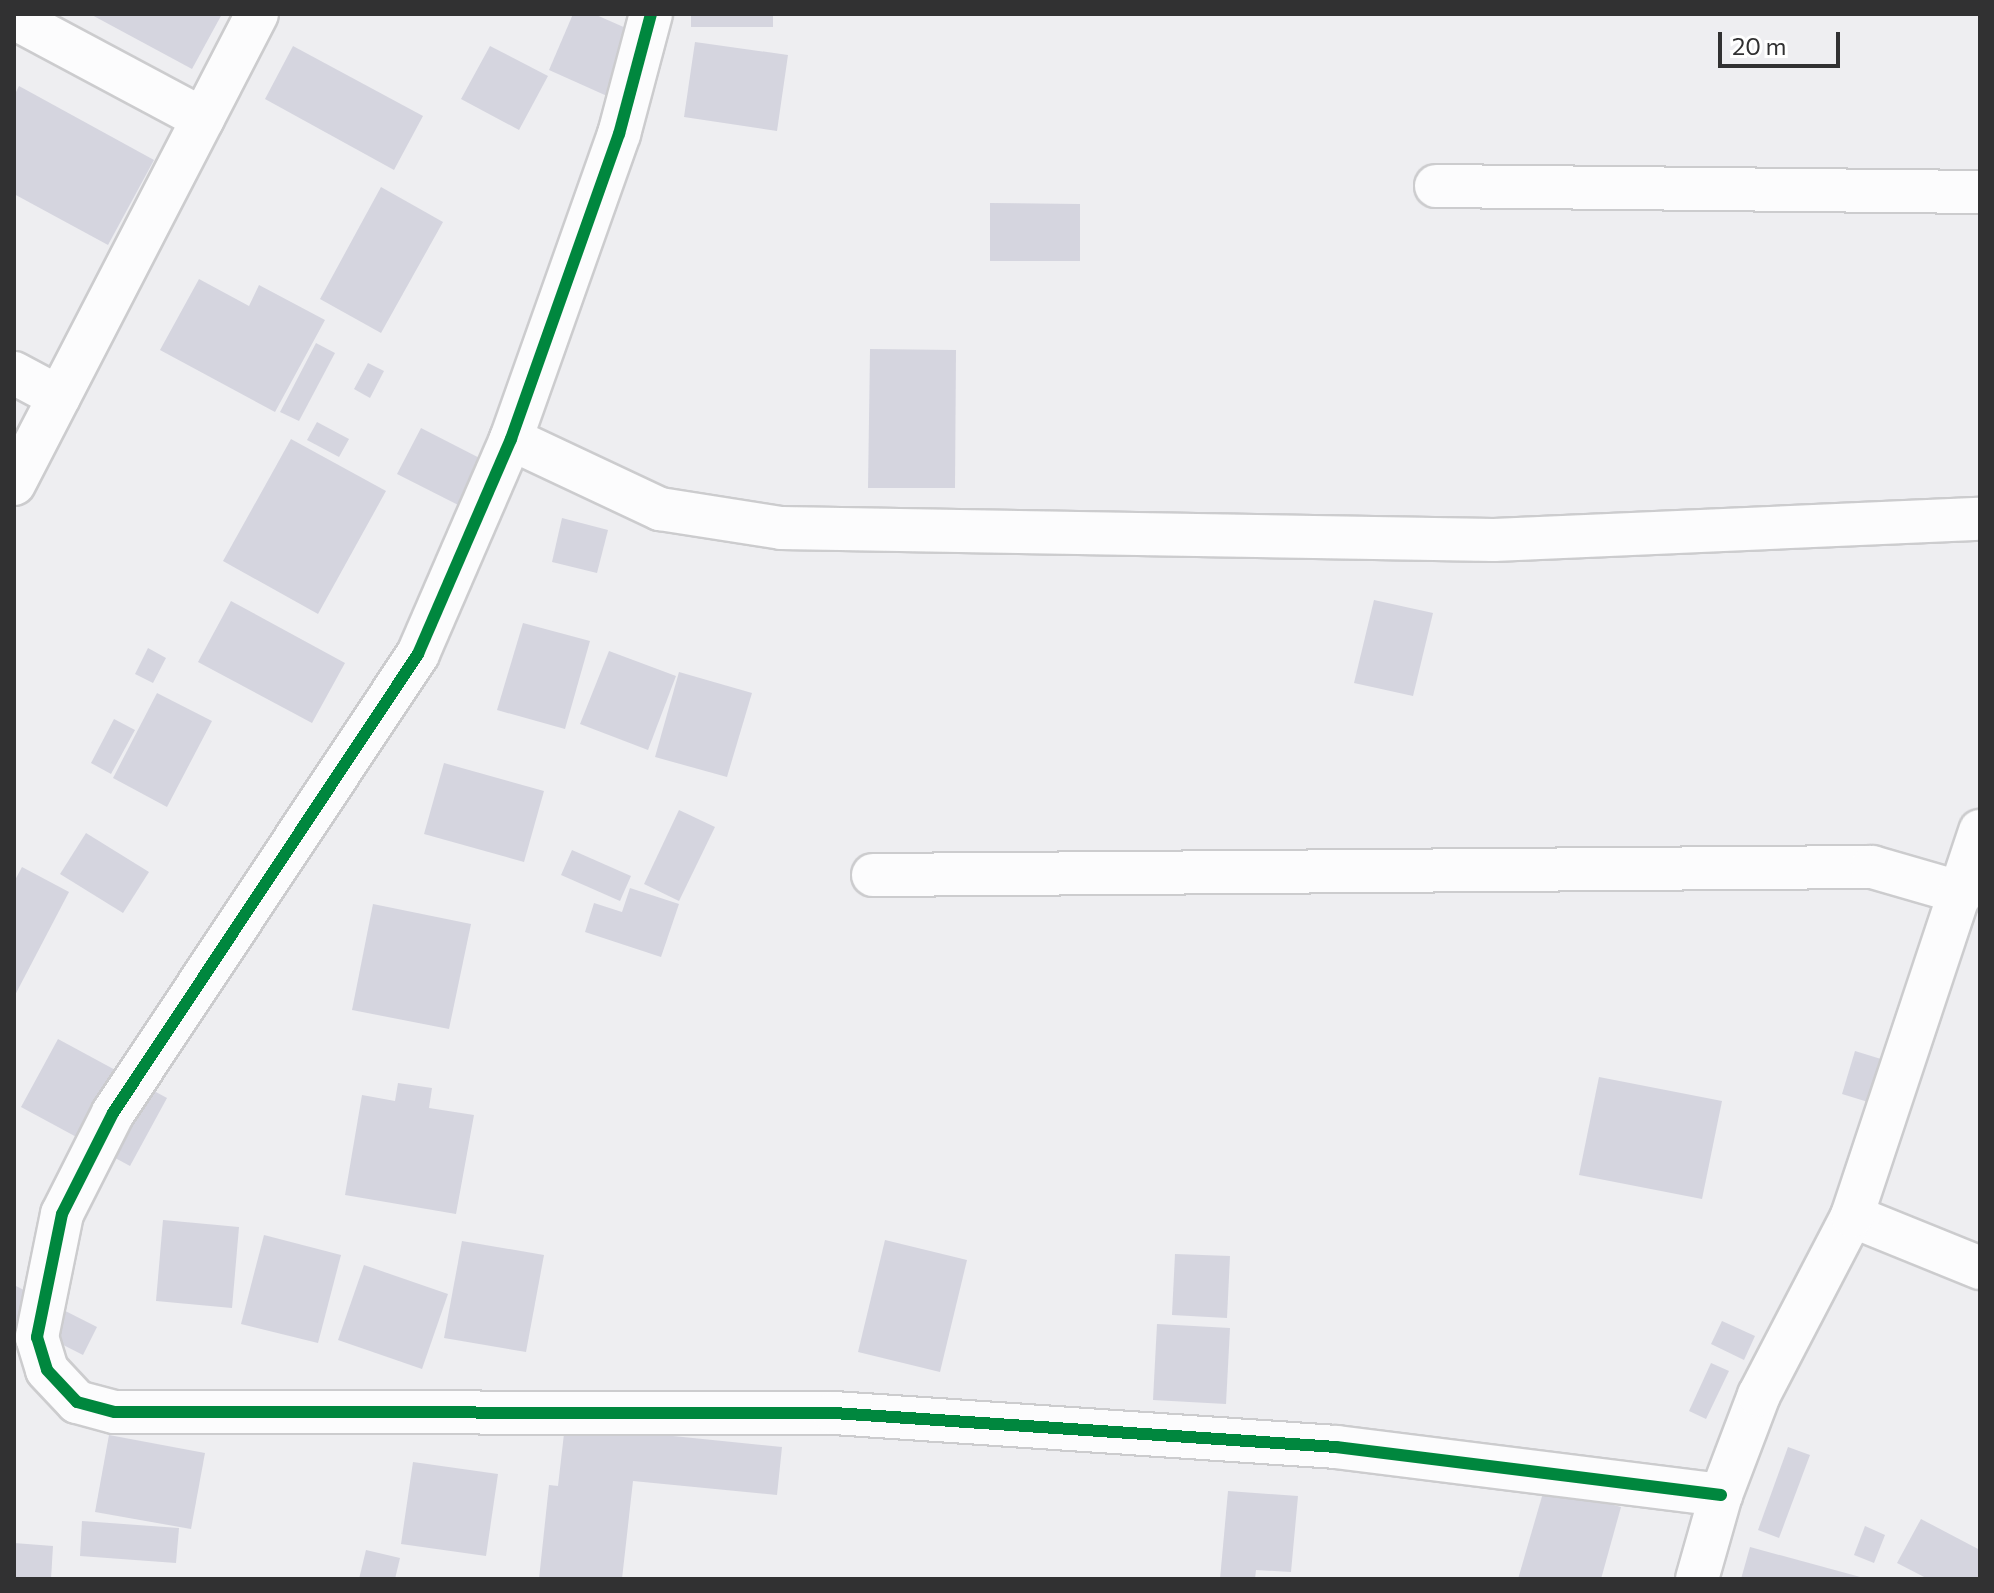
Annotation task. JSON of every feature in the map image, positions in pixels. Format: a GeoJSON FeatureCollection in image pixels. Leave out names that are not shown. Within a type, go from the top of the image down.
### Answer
{"type":"FeatureCollection","features":[{"type":"Feature","properties":{"kind":"street"},"geometry":{"type":"LineString","coordinates":[[14,484],[257,14]]}},
{"type":"Feature","properties":{"kind":"street"},"geometry":{"type":"LineString","coordinates":[[651,14],[619,134],[511,439],[418,654],[113,1113],[62,1214],[37,1337],[47,1370],[77,1402],[115,1412],[834,1413],[1336,1447],[1721,1495]]}},
{"type":"Feature","properties":{"kind":"street"},"geometry":{"type":"LineString","coordinates":[[14,18],[203,119]]}},
{"type":"Feature","properties":{"kind":"street"},"geometry":{"type":"LineString","coordinates":[[1436,186],[1980,192]]}},
{"type":"Feature","properties":{"kind":"street"},"geometry":{"type":"LineString","coordinates":[[14,373],[59,397]]}},
{"type":"Feature","properties":{"kind":"street"},"geometry":{"type":"LineString","coordinates":[[511,439],[660,509],[781,528],[1494,540],[1980,519]]}},
{"type":"Feature","properties":{"kind":"street"},"geometry":{"type":"LineString","coordinates":[[1697,1579],[1721,1495],[1759,1395],[1852,1216],[1962,893],[1980,831]]}},
{"type":"Feature","properties":{"kind":"street"},"geometry":{"type":"LineString","coordinates":[[873,875],[1872,867],[1962,893]]}},
{"type":"Feature","properties":{"kind":"street"},"geometry":{"type":"LineString","coordinates":[[1852,1216],[1980,1268]]}},
{"type":"Feature","properties":{"kind":"building"},"geometry":{"type":"Polygon","coordinates":[[[90,14],[222,14],[192,69],[90,14]]]}},
{"type":"Feature","properties":{"kind":"building"},"geometry":{"type":"Polygon","coordinates":[[[573,14],[594,14],[644,36],[616,100],[549,70],[573,14]]]}},
{"type":"Feature","properties":{"kind":"building"},"geometry":{"type":"Polygon","coordinates":[[[691,14],[773,14],[773,27],[691,27],[691,14]]]}},
{"type":"Feature","properties":{"kind":"building"},"geometry":{"type":"Polygon","coordinates":[[[695,42],[788,55],[777,131],[684,117],[695,42]]]}},
{"type":"Feature","properties":{"kind":"building"},"geometry":{"type":"Polygon","coordinates":[[[293,46],[423,116],[394,170],[265,99],[293,46]]]}},
{"type":"Feature","properties":{"kind":"building"},"geometry":{"type":"Polygon","coordinates":[[[490,46],[548,76],[519,130],[461,99],[490,46]]]}},
{"type":"Feature","properties":{"kind":"building"},"geometry":{"type":"Polygon","coordinates":[[[19,86],[154,160],[108,245],[14,194],[14,96],[19,86]]]}},
{"type":"Feature","properties":{"kind":"building"},"geometry":{"type":"Polygon","coordinates":[[[381,187],[443,222],[381,333],[320,299],[381,187]]]}},
{"type":"Feature","properties":{"kind":"building"},"geometry":{"type":"Polygon","coordinates":[[[990,203],[1080,204],[1080,261],[990,261],[990,203]]]}},
{"type":"Feature","properties":{"kind":"building"},"geometry":{"type":"Polygon","coordinates":[[[199,279],[249,306],[259,285],[325,320],[275,412],[160,350],[199,279]]]}},
{"type":"Feature","properties":{"kind":"building"},"geometry":{"type":"Polygon","coordinates":[[[316,343],[335,353],[299,421],[280,412],[316,343]]]}},
{"type":"Feature","properties":{"kind":"building"},"geometry":{"type":"Polygon","coordinates":[[[870,349],[956,350],[955,488],[868,488],[870,349]]]}},
{"type":"Feature","properties":{"kind":"building"},"geometry":{"type":"Polygon","coordinates":[[[368,363],[384,371],[370,398],[354,389],[368,363]]]}},
{"type":"Feature","properties":{"kind":"building"},"geometry":{"type":"Polygon","coordinates":[[[317,422],[349,439],[339,457],[307,440],[317,422]]]}},
{"type":"Feature","properties":{"kind":"building"},"geometry":{"type":"Polygon","coordinates":[[[421,428],[499,468],[476,514],[397,474],[421,428]]]}},
{"type":"Feature","properties":{"kind":"building"},"geometry":{"type":"Polygon","coordinates":[[[291,439],[386,491],[318,614],[223,561],[291,439]]]}},
{"type":"Feature","properties":{"kind":"building"},"geometry":{"type":"Polygon","coordinates":[[[562,518],[608,530],[597,573],[552,562],[562,518]]]}},
{"type":"Feature","properties":{"kind":"building"},"geometry":{"type":"Polygon","coordinates":[[[1374,600],[1433,613],[1413,696],[1354,683],[1374,600]]]}},
{"type":"Feature","properties":{"kind":"building"},"geometry":{"type":"Polygon","coordinates":[[[231,601],[345,663],[312,723],[198,662],[231,601]]]}},
{"type":"Feature","properties":{"kind":"building"},"geometry":{"type":"Polygon","coordinates":[[[523,623],[590,641],[565,729],[497,710],[523,623]]]}},
{"type":"Feature","properties":{"kind":"building"},"geometry":{"type":"Polygon","coordinates":[[[148,648],[166,658],[153,683],[135,674],[148,648]]]}},
{"type":"Feature","properties":{"kind":"building"},"geometry":{"type":"Polygon","coordinates":[[[609,651],[676,676],[648,750],[580,724],[609,651]]]}},
{"type":"Feature","properties":{"kind":"building"},"geometry":{"type":"Polygon","coordinates":[[[679,672],[752,693],[727,777],[655,757],[679,672]]]}},
{"type":"Feature","properties":{"kind":"building"},"geometry":{"type":"Polygon","coordinates":[[[157,693],[212,721],[167,807],[113,778],[157,693]]]}},
{"type":"Feature","properties":{"kind":"building"},"geometry":{"type":"Polygon","coordinates":[[[114,719],[135,730],[111,774],[91,763],[114,719]]]}},
{"type":"Feature","properties":{"kind":"building"},"geometry":{"type":"Polygon","coordinates":[[[444,763],[544,791],[524,862],[424,834],[444,763]]]}},
{"type":"Feature","properties":{"kind":"building"},"geometry":{"type":"Polygon","coordinates":[[[679,810],[715,827],[679,901],[644,884],[679,810]]]}},
{"type":"Feature","properties":{"kind":"building"},"geometry":{"type":"Polygon","coordinates":[[[86,833],[149,872],[123,913],[60,874],[86,833]]]}},
{"type":"Feature","properties":{"kind":"building"},"geometry":{"type":"Polygon","coordinates":[[[572,850],[631,876],[620,901],[561,875],[572,850]]]}},
{"type":"Feature","properties":{"kind":"building"},"geometry":{"type":"Polygon","coordinates":[[[22,867],[69,892],[14,997],[14,882],[22,867]]]}},
{"type":"Feature","properties":{"kind":"building"},"geometry":{"type":"Polygon","coordinates":[[[630,888],[679,904],[661,957],[585,932],[594,903],[622,912],[630,888]]]}},
{"type":"Feature","properties":{"kind":"building"},"geometry":{"type":"Polygon","coordinates":[[[373,904],[471,924],[449,1029],[352,1010],[373,904]]]}},
{"type":"Feature","properties":{"kind":"building"},"geometry":{"type":"Polygon","coordinates":[[[58,1039],[167,1098],[130,1166],[21,1107],[58,1039]]]}},
{"type":"Feature","properties":{"kind":"building"},"geometry":{"type":"Polygon","coordinates":[[[1855,1051],[1881,1059],[1868,1102],[1842,1094],[1855,1051]]]}},
{"type":"Feature","properties":{"kind":"building"},"geometry":{"type":"Polygon","coordinates":[[[1599,1077],[1722,1101],[1702,1199],[1579,1175],[1599,1077]]]}},
{"type":"Feature","properties":{"kind":"building"},"geometry":{"type":"Polygon","coordinates":[[[398,1083],[432,1088],[429,1108],[474,1115],[456,1214],[345,1195],[362,1095],[395,1101],[398,1083]]]}},
{"type":"Feature","properties":{"kind":"building"},"geometry":{"type":"Polygon","coordinates":[[[163,1220],[239,1227],[232,1308],[156,1301],[163,1220]]]}},
{"type":"Feature","properties":{"kind":"building"},"geometry":{"type":"Polygon","coordinates":[[[264,1235],[341,1255],[318,1343],[241,1324],[264,1235]]]}},
{"type":"Feature","properties":{"kind":"building"},"geometry":{"type":"Polygon","coordinates":[[[885,1240],[967,1260],[940,1372],[858,1352],[885,1240]]]}},
{"type":"Feature","properties":{"kind":"building"},"geometry":{"type":"Polygon","coordinates":[[[462,1241],[544,1255],[526,1352],[444,1338],[462,1241]]]}},
{"type":"Feature","properties":{"kind":"building"},"geometry":{"type":"Polygon","coordinates":[[[1175,1254],[1230,1256],[1227,1318],[1172,1315],[1175,1254]]]}},
{"type":"Feature","properties":{"kind":"building"},"geometry":{"type":"Polygon","coordinates":[[[364,1265],[448,1294],[422,1369],[338,1340],[364,1265]]]}},
{"type":"Feature","properties":{"kind":"building"},"geometry":{"type":"Polygon","coordinates":[[[14,1285],[97,1327],[83,1355],[14,1320],[14,1285]]]}},
{"type":"Feature","properties":{"kind":"building"},"geometry":{"type":"Polygon","coordinates":[[[1722,1321],[1755,1336],[1744,1360],[1711,1344],[1722,1321]]]}},
{"type":"Feature","properties":{"kind":"building"},"geometry":{"type":"Polygon","coordinates":[[[1157,1324],[1230,1328],[1226,1404],[1153,1400],[1157,1324]]]}},
{"type":"Feature","properties":{"kind":"building"},"geometry":{"type":"Polygon","coordinates":[[[1711,1363],[1729,1371],[1706,1419],[1689,1411],[1711,1363]]]}},
{"type":"Feature","properties":{"kind":"building"},"geometry":{"type":"Polygon","coordinates":[[[565,1425],[782,1447],[777,1495],[633,1481],[622,1579],[539,1579],[549,1485],[558,1486],[565,1425]]]}},
{"type":"Feature","properties":{"kind":"building"},"geometry":{"type":"Polygon","coordinates":[[[109,1435],[205,1453],[191,1529],[95,1512],[109,1435]]]}},
{"type":"Feature","properties":{"kind":"building"},"geometry":{"type":"Polygon","coordinates":[[[1788,1447],[1810,1455],[1779,1538],[1758,1530],[1788,1447]]]}},
{"type":"Feature","properties":{"kind":"building"},"geometry":{"type":"Polygon","coordinates":[[[413,1462],[498,1474],[486,1556],[401,1544],[413,1462]]]}},
{"type":"Feature","properties":{"kind":"building"},"geometry":{"type":"Polygon","coordinates":[[[1545,1486],[1621,1507],[1601,1579],[1518,1579],[1545,1486]]]}},
{"type":"Feature","properties":{"kind":"building"},"geometry":{"type":"Polygon","coordinates":[[[1228,1491],[1298,1496],[1291,1572],[1256,1570],[1255,1579],[1220,1579],[1228,1491]]]}},
{"type":"Feature","properties":{"kind":"building"},"geometry":{"type":"Polygon","coordinates":[[[1921,1519],[1980,1550],[1980,1579],[1928,1579],[1897,1563],[1921,1519]]]}},
{"type":"Feature","properties":{"kind":"building"},"geometry":{"type":"Polygon","coordinates":[[[82,1521],[179,1528],[176,1563],[80,1556],[82,1521]]]}},
{"type":"Feature","properties":{"kind":"building"},"geometry":{"type":"Polygon","coordinates":[[[1865,1526],[1885,1535],[1874,1563],[1854,1555],[1865,1526]]]}},
{"type":"Feature","properties":{"kind":"building"},"geometry":{"type":"Polygon","coordinates":[[[14,1543],[53,1546],[51,1579],[14,1579],[14,1543]]]}},
{"type":"Feature","properties":{"kind":"building"},"geometry":{"type":"Polygon","coordinates":[[[1750,1547],[1864,1578],[1864,1579],[1741,1579],[1750,1547]]]}},
{"type":"Feature","properties":{"kind":"building"},"geometry":{"type":"Polygon","coordinates":[[[366,1550],[400,1558],[395,1579],[359,1579],[366,1550]]]}},
{"type":"Feature","properties":{"kind":"cycle path"},"geometry":{"type":"LineString","coordinates":[[651,14],[619,134],[511,439],[418,654],[113,1113],[62,1214],[37,1337],[47,1370],[77,1402],[115,1412],[834,1413],[1336,1447],[1721,1495]]}}]}
